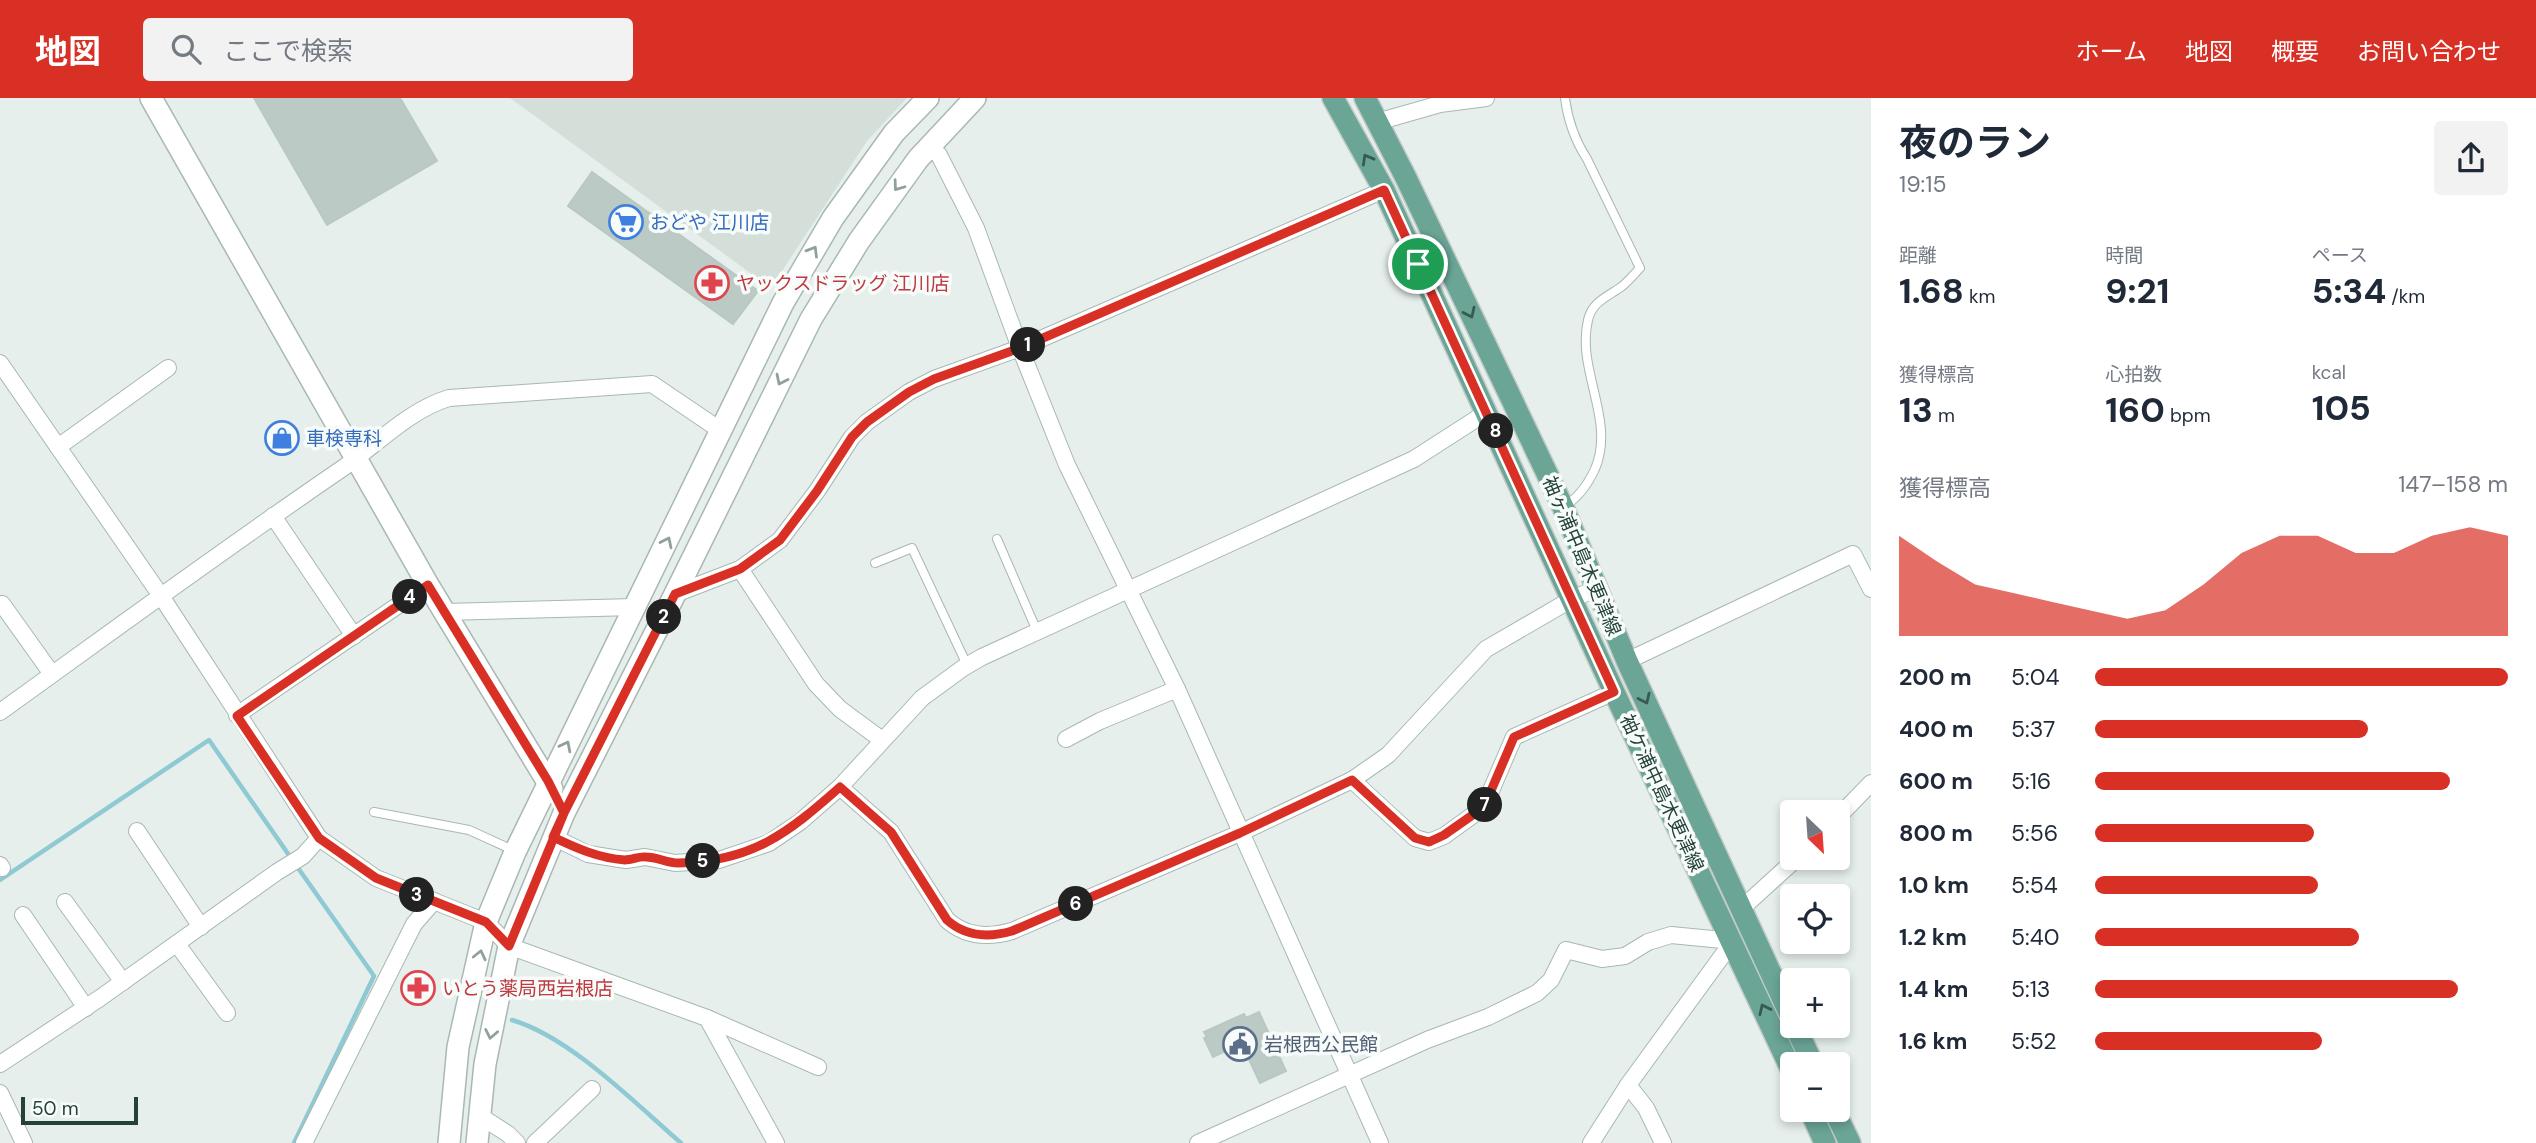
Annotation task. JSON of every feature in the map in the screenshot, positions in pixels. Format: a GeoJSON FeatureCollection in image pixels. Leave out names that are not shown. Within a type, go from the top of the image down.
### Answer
{"type":"FeatureCollection","features":[{"type":"Feature","properties":{"kind":"main road","name":"袖ケ浦中島木更津線"},"geometry":{"type":"LineString","coordinates":[[1333,98],[1384,190],[1614,692],[1783,1052]]}},
{"type":"Feature","properties":{"kind":"main road","name":"袖ヶ浦中島木更津線"},"geometry":{"type":"LineString","coordinates":[[1365,98],[1563,507],[1628,661],[1780,992]]}},
{"type":"Feature","properties":{"kind":"main road"},"geometry":{"type":"LineString","coordinates":[[1815,1122],[1825,1143]]}},
{"type":"Feature","properties":{"kind":"main road"},"geometry":{"type":"LineString","coordinates":[[1840,1122],[1850,1143]]}},
{"type":"Feature","properties":{"kind":"street"},"geometry":{"type":"LineString","coordinates":[[151,98],[428,585],[548,781],[564,813]]}},
{"type":"Feature","properties":{"kind":"street"},"geometry":{"type":"LineString","coordinates":[[449,1143],[458,1047],[486,922],[515,852],[783,303],[833,218],[894,133],[928,98]]}},
{"type":"Feature","properties":{"kind":"street"},"geometry":{"type":"LineString","coordinates":[[477,1143],[485,1064],[509,946],[564,813],[811,319],[859,241],[918,159],[975,98]]}},
{"type":"Feature","properties":{"kind":"street"},"geometry":{"type":"LineString","coordinates":[[1377,121],[1440,104],[1486,98]]}},
{"type":"Feature","properties":{"kind":"street"},"geometry":{"type":"LineString","coordinates":[[929,147],[939,155],[975,228],[1067,465],[1177,689],[1380,1143]]}},
{"type":"Feature","properties":{"kind":"street"},"geometry":{"type":"LineString","coordinates":[[675,594],[740,569],[780,540],[817,491],[852,437],[867,422],[909,392],[934,379],[1020,348],[1384,190]]}},
{"type":"Feature","properties":{"kind":"street"},"geometry":{"type":"LineString","coordinates":[[0,364],[161,596],[319,838],[376,878],[486,922],[509,946],[707,1018],[818,1067]]}},
{"type":"Feature","properties":{"kind":"street"},"geometry":{"type":"LineString","coordinates":[[58,447],[168,368]]}},
{"type":"Feature","properties":{"kind":"street"},"geometry":{"type":"LineString","coordinates":[[0,712],[420,411],[438,401],[449,398],[652,384],[720,430]]}},
{"type":"Feature","properties":{"kind":"street"},"geometry":{"type":"LineString","coordinates":[[553,837],[588,854],[626,860],[646,857],[676,863],[719,860],[769,843],[800,822],[840,787],[922,698],[967,665],[1414,459],[1487,412]]}},
{"type":"Feature","properties":{"kind":"street"},"geometry":{"type":"LineString","coordinates":[[273,516],[354,636]]}},
{"type":"Feature","properties":{"kind":"street"},"geometry":{"type":"LineString","coordinates":[[1628,661],[1853,554],[1871,589]]}},
{"type":"Feature","properties":{"kind":"street"},"geometry":{"type":"LineString","coordinates":[[740,569],[816,684],[840,709],[881,740]]}},
{"type":"Feature","properties":{"kind":"street"},"geometry":{"type":"LineString","coordinates":[[237,716],[428,585]]}},
{"type":"Feature","properties":{"kind":"street"},"geometry":{"type":"LineString","coordinates":[[840,787],[891,832],[947,920],[955,927],[981,936],[995,936],[1240,833],[1352,780],[1388,755],[1486,649],[1572,599],[1596,589]]}},
{"type":"Feature","properties":{"kind":"street"},"geometry":{"type":"LineString","coordinates":[[2,604],[52,674]]}},
{"type":"Feature","properties":{"kind":"street"},"geometry":{"type":"LineString","coordinates":[[445,612],[635,607]]}},
{"type":"Feature","properties":{"kind":"street"},"geometry":{"type":"LineString","coordinates":[[1066,739],[1100,721],[1177,689]]}},
{"type":"Feature","properties":{"kind":"street"},"geometry":{"type":"LineString","coordinates":[[1352,780],[1415,838],[1429,842],[1444,835],[1484,807],[1514,737],[1614,692]]}},
{"type":"Feature","properties":{"kind":"street"},"geometry":{"type":"LineString","coordinates":[[1850,805],[1871,783]]}},
{"type":"Feature","properties":{"kind":"street"},"geometry":{"type":"LineString","coordinates":[[137,831],[201,927]]}},
{"type":"Feature","properties":{"kind":"street"},"geometry":{"type":"LineString","coordinates":[[0,1063],[86,1008],[303,856],[319,838]]}},
{"type":"Feature","properties":{"kind":"street"},"geometry":{"type":"LineString","coordinates":[[1741,909],[1784,870]]}},
{"type":"Feature","properties":{"kind":"street"},"geometry":{"type":"LineString","coordinates":[[304,1143],[414,924],[434,901]]}},
{"type":"Feature","properties":{"kind":"street"},"geometry":{"type":"LineString","coordinates":[[65,902],[123,982]]}},
{"type":"Feature","properties":{"kind":"street"},"geometry":{"type":"LineString","coordinates":[[23,915],[86,1008]]}},
{"type":"Feature","properties":{"kind":"street"},"geometry":{"type":"LineString","coordinates":[[1198,1143],[1427,1040],[1488,1017],[1537,993],[1551,980],[1566,950],[1602,959],[1625,956],[1648,942],[1671,935],[1732,941]]}},
{"type":"Feature","properties":{"kind":"street"},"geometry":{"type":"LineString","coordinates":[[1591,1143],[1628,1085],[1732,941]]}},
{"type":"Feature","properties":{"kind":"street"},"geometry":{"type":"LineString","coordinates":[[177,944],[227,1013]]}},
{"type":"Feature","properties":{"kind":"street"},"geometry":{"type":"LineString","coordinates":[[707,1018],[776,1143]]}},
{"type":"Feature","properties":{"kind":"street"},"geometry":{"type":"LineString","coordinates":[[1628,1085],[1646,1108],[1663,1143]]}},
{"type":"Feature","properties":{"kind":"street"},"geometry":{"type":"LineString","coordinates":[[536,1143],[592,1089]]}},
{"type":"Feature","properties":{"kind":"street"},"geometry":{"type":"LineString","coordinates":[[0,1093],[24,1143]]}},
{"type":"Feature","properties":{"kind":"street"},"geometry":{"type":"LineString","coordinates":[[480,1116],[517,1143]]}},
{"type":"Feature","properties":{"kind":"lane"},"geometry":{"type":"LineString","coordinates":[[1563,507],[1574,500],[1589,483],[1601,455],[1601,424],[1586,347],[1588,319],[1598,301],[1622,287],[1640,268],[1587,159],[1577,144],[1568,120],[1565,98]]}},
{"type":"Feature","properties":{"kind":"lane"},"geometry":{"type":"LineString","coordinates":[[997,539],[1037,631]]}},
{"type":"Feature","properties":{"kind":"lane"},"geometry":{"type":"LineString","coordinates":[[875,563],[912,548],[967,665]]}},
{"type":"Feature","properties":{"kind":"lane"},"geometry":{"type":"LineString","coordinates":[[374,812],[469,830],[515,852]]}},
{"type":"Feature","properties":{"kind":"shaded area"},"geometry":{"type":"Polygon","coordinates":[[[510,98],[907,98],[867,141],[771,288],[510,98]]]}},
{"type":"Feature","properties":{"kind":"building"},"geometry":{"type":"Polygon","coordinates":[[[254,98],[400,98],[437,161],[327,225],[254,98]]]}},
{"type":"Feature","properties":{"kind":"building"},"geometry":{"type":"Polygon","coordinates":[[[592,172],[758,291],[733,324],[568,206],[592,172]]]}},
{"type":"Feature","properties":{"kind":"building","name":"岩根西公民館"},"geometry":{"type":"Polygon","coordinates":[[[1259,1012],[1286,1071],[1260,1083],[1247,1055],[1235,1060],[1230,1049],[1213,1057],[1204,1038],[1207,1037],[1204,1032],[1244,1014],[1246,1018],[1259,1012]]]}},
{"type":"Feature","properties":{"kind":"waterway"},"geometry":{"type":"LineString","coordinates":[[0,880],[209,740],[291,858]]}},
{"type":"Feature","properties":{"kind":"waterway"},"geometry":{"type":"LineString","coordinates":[[294,1143],[374,976],[296,865]]}},
{"type":"Feature","properties":{"kind":"waterway"},"geometry":{"type":"LineString","coordinates":[[512,1020],[534,1029],[579,1056],[681,1143]]}},
{"type":"Feature","properties":{"kind":"place","name":"おどや 江川店"},"geometry":{"type":"Point","coordinates":[626,222]}},
{"type":"Feature","properties":{"kind":"place","name":"ヤックスドラッグ 江川店"},"geometry":{"type":"Point","coordinates":[712,283]}},
{"type":"Feature","properties":{"kind":"place","name":"車検専科"},"geometry":{"type":"Point","coordinates":[282,438]}},
{"type":"Feature","properties":{"kind":"place","name":"いとう薬局西岩根店"},"geometry":{"type":"Point","coordinates":[418,988]}},
{"type":"Feature","properties":{"kind":"place","name":"岩根西公民館"},"geometry":{"type":"Point","coordinates":[1240,1044]}},
{"type":"Feature","properties":{"kind":"route"},"geometry":{"type":"LineString","coordinates":[[1418,264],[1384,190],[1020,348],[934,379],[909,392],[867,422],[852,437],[817,491],[780,540],[740,569],[675,594],[564,813],[553,837],[509,946],[486,922],[376,878],[319,838],[237,716],[428,585],[548,781],[564,813],[553,837],[588,854],[626,860],[646,857],[676,863],[719,860],[769,843],[800,822],[840,787],[891,832],[947,920],[955,927],[981,936],[995,936],[1240,833],[1352,780],[1415,838],[1429,842],[1444,835],[1484,807],[1514,737],[1614,692],[1418,264]]}}]}
